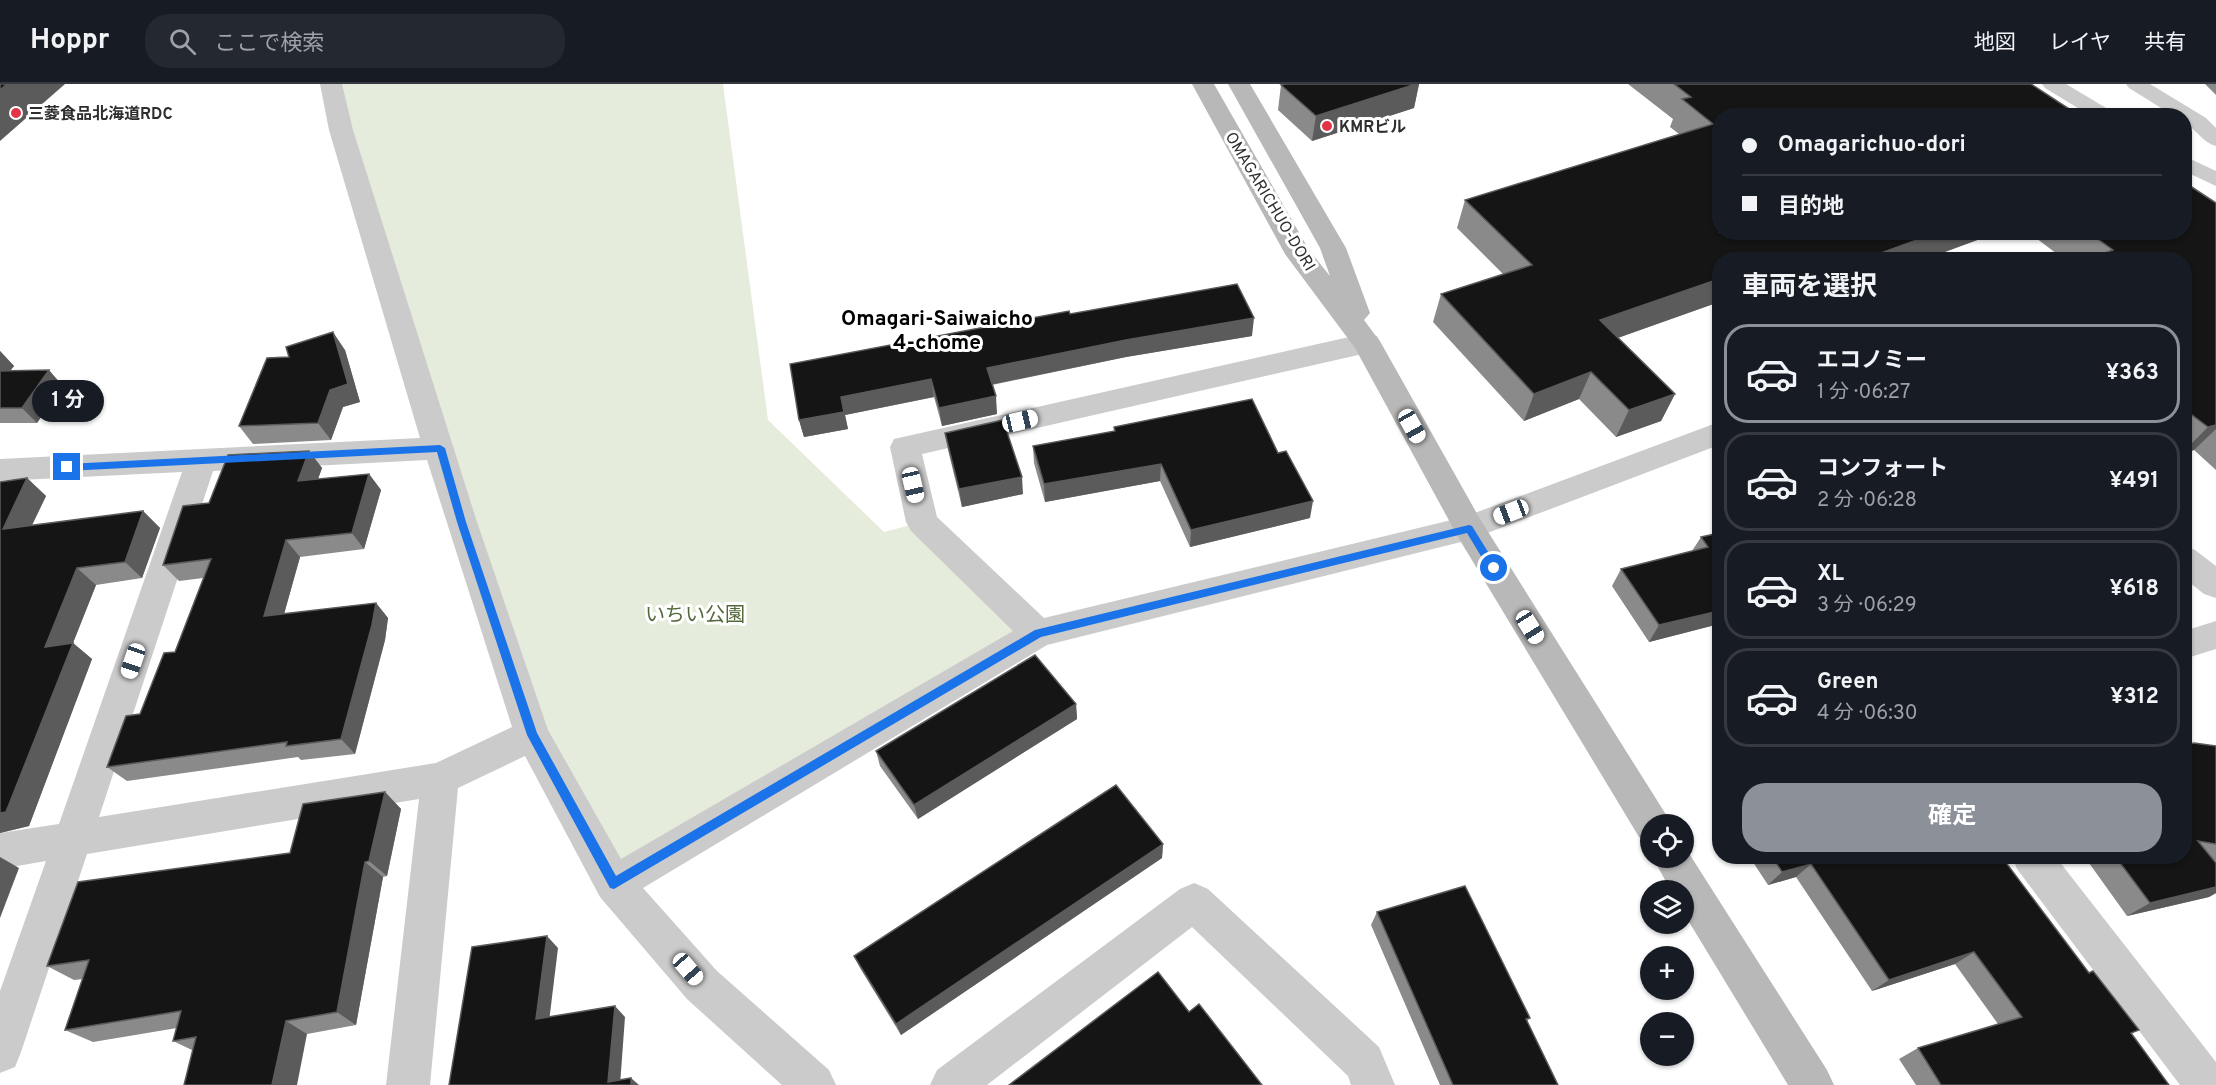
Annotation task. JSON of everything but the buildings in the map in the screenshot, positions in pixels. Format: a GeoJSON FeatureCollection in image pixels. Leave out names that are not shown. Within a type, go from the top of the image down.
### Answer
{"type":"FeatureCollection","features":[{"type":"Feature","properties":{"kind":"main road","name":"OMAGARICHUO-DORI"},"geometry":{"type":"LineString","coordinates":[[1203,84],[1298,254],[1367,343],[1469,528],[1645,814]]}},
{"type":"Feature","properties":{"kind":"main road","name":"OMAGARICHUO-DORI"},"geometry":{"type":"LineString","coordinates":[[1239,84],[1333,248],[1367,343]]}},
{"type":"Feature","properties":{"kind":"main road"},"geometry":{"type":"LineString","coordinates":[[1678,868],[1812,1085]]}},
{"type":"Feature","properties":{"kind":"street"},"geometry":{"type":"LineString","coordinates":[[331,84],[340,130],[461,522],[532,735],[614,884],[702,986],[814,1085]]}},
{"type":"Feature","properties":{"kind":"street"},"geometry":{"type":"LineString","coordinates":[[1038,633],[922,522],[905,447],[1367,343]]}},
{"type":"Feature","properties":{"kind":"street"},"geometry":{"type":"LineString","coordinates":[[614,884],[1038,633],[1469,528],[1712,446]]}},
{"type":"Feature","properties":{"kind":"street"},"geometry":{"type":"LineString","coordinates":[[0,470],[201,462],[440,448]]}},
{"type":"Feature","properties":{"kind":"street"},"geometry":{"type":"LineString","coordinates":[[0,1052],[201,462]]}},
{"type":"Feature","properties":{"kind":"street"},"geometry":{"type":"LineString","coordinates":[[2192,566],[2216,585]]}},
{"type":"Feature","properties":{"kind":"street"},"geometry":{"type":"LineString","coordinates":[[2192,642],[2216,635]]}},
{"type":"Feature","properties":{"kind":"street"},"geometry":{"type":"LineString","coordinates":[[0,851],[440,779],[532,735]]}},
{"type":"Feature","properties":{"kind":"street"},"geometry":{"type":"LineString","coordinates":[[408,1085],[440,779]]}},
{"type":"Feature","properties":{"kind":"street"},"geometry":{"type":"LineString","coordinates":[[2037,864],[2207,1085]]}},
{"type":"Feature","properties":{"kind":"street"},"geometry":{"type":"LineString","coordinates":[[952,1085],[1194,902],[1364,1062],[1373,1085]]}},
{"type":"Feature","properties":{"kind":"lane"},"geometry":{"type":"LineString","coordinates":[[2052,84],[2092,108]]}},
{"type":"Feature","properties":{"kind":"lane"},"geometry":{"type":"LineString","coordinates":[[2164,84],[2216,117]]}},
{"type":"Feature","properties":{"kind":"lane"},"geometry":{"type":"LineString","coordinates":[[2137,85],[2176,108]]}},
{"type":"Feature","properties":{"kind":"lane"},"geometry":{"type":"LineString","coordinates":[[2192,118],[2216,140]]}},
{"type":"Feature","properties":{"kind":"lane"},"geometry":{"type":"LineString","coordinates":[[2192,166],[2216,180]]}},
{"type":"Feature","properties":{"kind":"green space","name":"いちい公園"},"geometry":{"type":"Polygon","coordinates":[[[331,84],[723,84],[768,420],[884,532],[922,522],[1038,633],[614,884],[532,735],[331,84]]]}},
{"type":"Feature","properties":{"kind":"place","name":"三菱食品北海道RDC"},"geometry":{"type":"Point","coordinates":[16,113]}},
{"type":"Feature","properties":{"kind":"place","name":"KMRビル"},"geometry":{"type":"Point","coordinates":[1327,126]}},
{"type":"Feature","properties":{"kind":"district","name":"Omagari-Saiwaicho 4-chome"},"geometry":{"type":"Point","coordinates":[937,330]}},
{"type":"Feature","properties":{"kind":"route"},"geometry":{"type":"LineString","coordinates":[[67,467],[201,462],[440,448],[461,522],[532,735],[614,884],[1038,633],[1469,528],[1494,568]]}}]}
